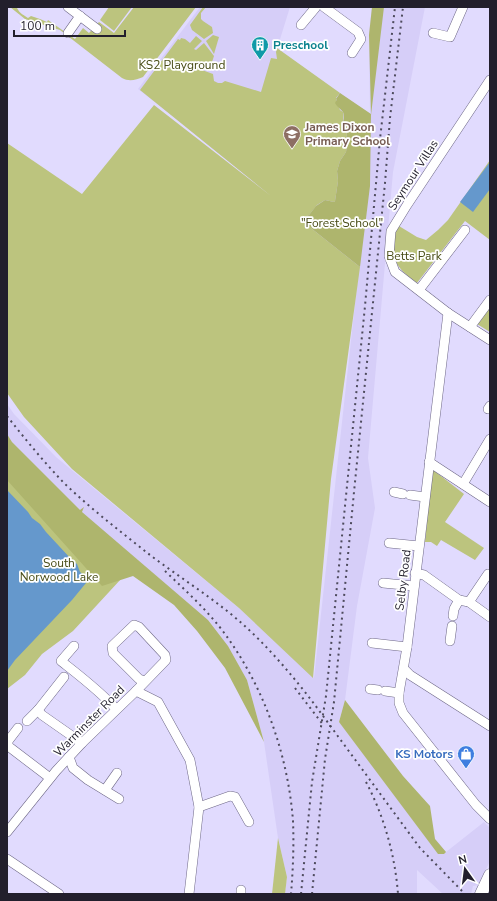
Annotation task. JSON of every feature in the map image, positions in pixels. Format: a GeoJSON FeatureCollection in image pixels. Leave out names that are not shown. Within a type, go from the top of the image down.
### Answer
{"type":"FeatureCollection","features":[{"type":"Feature","properties":{"kind":"main road"},"geometry":{"type":"LineString","coordinates":[[481,894],[490,876]]}},
{"type":"Feature","properties":{"kind":"street"},"geometry":{"type":"LineString","coordinates":[[68,7],[97,29]]}},
{"type":"Feature","properties":{"kind":"street"},"geometry":{"type":"LineString","coordinates":[[301,25],[316,7]]}},
{"type":"Feature","properties":{"kind":"street"},"geometry":{"type":"LineString","coordinates":[[324,7],[358,32],[361,39],[352,53]]}},
{"type":"Feature","properties":{"kind":"street"},"geometry":{"type":"LineString","coordinates":[[433,33],[450,37],[463,7]]}},
{"type":"Feature","properties":{"kind":"street"},"geometry":{"type":"LineString","coordinates":[[68,33],[80,16]]}},
{"type":"Feature","properties":{"kind":"street","name":"Seymour Villas"},"geometry":{"type":"LineString","coordinates":[[490,80],[391,231],[389,256],[395,272],[448,313],[490,340]]}},
{"type":"Feature","properties":{"kind":"street"},"geometry":{"type":"LineString","coordinates":[[419,290],[465,230]]}},
{"type":"Feature","properties":{"kind":"street"},"geometry":{"type":"LineString","coordinates":[[470,327],[490,300]]}},
{"type":"Feature","properties":{"kind":"street","name":"Selby Road"},"geometry":{"type":"LineString","coordinates":[[448,313],[407,647],[399,693],[399,703],[403,712],[476,805],[490,819]]}},
{"type":"Feature","properties":{"kind":"street"},"geometry":{"type":"LineString","coordinates":[[462,484],[490,439]]}},
{"type":"Feature","properties":{"kind":"street"},"geometry":{"type":"LineString","coordinates":[[429,462],[490,502]]}},
{"type":"Feature","properties":{"kind":"street"},"geometry":{"type":"LineString","coordinates":[[402,494],[425,497]]}},
{"type":"Feature","properties":{"kind":"street"},"geometry":{"type":"LineString","coordinates":[[389,542],[419,546]]}},
{"type":"Feature","properties":{"kind":"street"},"geometry":{"type":"LineString","coordinates":[[415,573],[424,575],[459,600],[469,602],[490,617]]}},
{"type":"Feature","properties":{"kind":"street"},"geometry":{"type":"LineString","coordinates":[[469,602],[488,574]]}},
{"type":"Feature","properties":{"kind":"street"},"geometry":{"type":"LineString","coordinates":[[383,583],[414,586]]}},
{"type":"Feature","properties":{"kind":"street"},"geometry":{"type":"LineString","coordinates":[[453,616],[454,609],[459,600]]}},
{"type":"Feature","properties":{"kind":"street"},"geometry":{"type":"LineString","coordinates":[[136,691],[144,681],[166,660],[165,655],[139,627],[134,625],[112,646],[113,653],[139,679],[144,681]]}},
{"type":"Feature","properties":{"kind":"street"},"geometry":{"type":"LineString","coordinates":[[450,641],[452,626]]}},
{"type":"Feature","properties":{"kind":"street"},"geometry":{"type":"LineString","coordinates":[[372,643],[407,647]]}},
{"type":"Feature","properties":{"kind":"street"},"geometry":{"type":"LineString","coordinates":[[74,646],[61,661],[108,700],[116,709]]}},
{"type":"Feature","properties":{"kind":"street"},"geometry":{"type":"LineString","coordinates":[[404,670],[490,726]]}},
{"type":"Feature","properties":{"kind":"street"},"geometry":{"type":"LineString","coordinates":[[27,722],[64,677]]}},
{"type":"Feature","properties":{"kind":"street"},"geometry":{"type":"LineString","coordinates":[[377,690],[399,693]]}},
{"type":"Feature","properties":{"kind":"street","name":"Warminster Road"},"geometry":{"type":"LineString","coordinates":[[7,832],[50,778],[82,743],[136,691],[158,702],[190,760],[199,807],[189,894]]}},
{"type":"Feature","properties":{"kind":"street"},"geometry":{"type":"LineString","coordinates":[[38,710],[42,715],[82,743]]}},
{"type":"Feature","properties":{"kind":"street"},"geometry":{"type":"LineString","coordinates":[[18,728],[8,740],[8,746],[50,778]]}},
{"type":"Feature","properties":{"kind":"street"},"geometry":{"type":"LineString","coordinates":[[69,758],[74,768],[88,780],[118,799]]}},
{"type":"Feature","properties":{"kind":"street"},"geometry":{"type":"LineString","coordinates":[[105,790],[117,773]]}},
{"type":"Feature","properties":{"kind":"street"},"geometry":{"type":"LineString","coordinates":[[199,807],[230,796],[235,797],[249,822]]}},
{"type":"Feature","properties":{"kind":"street"},"geometry":{"type":"LineString","coordinates":[[7,859],[59,894]]}},
{"type":"Feature","properties":{"kind":"shaded area"},"geometry":{"type":"Polygon","coordinates":[[[200,7],[290,7],[277,49],[370,114],[369,33],[372,7],[425,7],[393,172],[368,458],[375,508],[357,606],[345,700],[339,722],[446,852],[484,822],[490,828],[490,861],[478,885],[473,886],[471,894],[443,894],[417,870],[417,894],[285,894],[287,877],[278,838],[264,742],[247,680],[228,646],[208,620],[80,511],[12,442],[7,434],[7,404],[14,414],[56,457],[239,608],[314,678],[359,267],[138,89],[200,7]]]}},
{"type":"Feature","properties":{"kind":"green space"},"geometry":{"type":"Polygon","coordinates":[[[10,7],[17,8],[28,18],[31,16],[47,22],[48,20],[75,39],[83,28],[89,33],[99,22],[114,33],[134,7],[196,7],[143,77],[130,80],[122,78],[60,30],[25,19],[10,7]]]}},
{"type":"Feature","properties":{"kind":"green space"},"geometry":{"type":"Polygon","coordinates":[[[109,7],[132,7],[114,31],[100,20],[109,7]]]}},
{"type":"Feature","properties":{"kind":"green space"},"geometry":{"type":"Polygon","coordinates":[[[203,7],[206,7],[201,13],[201,19],[212,27],[213,33],[204,39],[192,30],[190,25],[203,7]]]}},
{"type":"Feature","properties":{"kind":"green space","name":"\"Forest School\""},"geometry":{"type":"Polygon","coordinates":[[[372,7],[384,7],[371,115],[370,186],[360,267],[302,221],[304,217],[309,215],[316,206],[325,200],[335,201],[338,181],[337,171],[340,161],[346,152],[347,145],[347,134],[343,125],[344,114],[335,103],[336,99],[340,93],[371,114],[369,35],[372,7]]]}},
{"type":"Feature","properties":{"kind":"green space"},"geometry":{"type":"Polygon","coordinates":[[[213,35],[219,37],[214,54],[206,41],[213,35]]]}},
{"type":"Feature","properties":{"kind":"green space","name":"KS2 Playground"},"geometry":{"type":"Polygon","coordinates":[[[196,36],[202,41],[194,49],[196,50],[204,43],[214,56],[210,68],[207,69],[204,67],[202,70],[213,74],[214,81],[218,83],[225,81],[261,92],[271,58],[277,59],[277,48],[340,93],[336,98],[336,101],[340,110],[343,112],[343,125],[347,134],[347,145],[346,152],[340,161],[337,171],[338,181],[335,201],[325,200],[317,205],[309,215],[304,217],[302,221],[360,267],[331,479],[313,678],[239,608],[72,469],[24,417],[7,393],[7,143],[82,194],[154,105],[271,196],[140,90],[178,39],[185,39],[190,43],[196,36]]]}},
{"type":"Feature","properties":{"kind":"green space","name":"Betts Park"},"geometry":{"type":"Polygon","coordinates":[[[490,160],[490,240],[465,221],[417,283],[399,267],[396,262],[393,251],[394,234],[399,226],[417,237],[426,240],[448,220],[490,160]]]}},
{"type":"Feature","properties":{"kind":"green space"},"geometry":{"type":"Polygon","coordinates":[[[489,306],[490,308],[490,332],[477,324],[489,306]]]}},
{"type":"Feature","properties":{"kind":"green space"},"geometry":{"type":"Polygon","coordinates":[[[7,434],[12,442],[80,510],[84,507],[82,512],[208,620],[228,646],[247,680],[264,742],[225,668],[197,631],[174,605],[133,576],[102,586],[7,480],[7,434]]]}},
{"type":"Feature","properties":{"kind":"green space","name":"South Norwood Lake"},"geometry":{"type":"Polygon","coordinates":[[[7,438],[133,566],[73,631],[42,654],[25,675],[7,689],[7,438]]]}},
{"type":"Feature","properties":{"kind":"green space"},"geometry":{"type":"Polygon","coordinates":[[[432,469],[464,494],[445,522],[484,548],[475,560],[441,540],[437,546],[431,542],[425,542],[432,469]]]}},
{"type":"Feature","properties":{"kind":"green space"},"geometry":{"type":"Polygon","coordinates":[[[345,700],[403,776],[430,806],[435,839],[446,852],[444,854],[438,854],[339,722],[345,700]]]}},
{"type":"Feature","properties":{"kind":"green space"},"geometry":{"type":"Polygon","coordinates":[[[278,838],[287,877],[285,894],[272,894],[278,838]]]}},
{"type":"Feature","properties":{"kind":"water"},"geometry":{"type":"Polygon","coordinates":[[[490,162],[490,189],[473,212],[460,202],[490,162]]]}},
{"type":"Feature","properties":{"kind":"water","name":"South Norwood Lake"},"geometry":{"type":"Polygon","coordinates":[[[7,490],[77,564],[80,572],[85,576],[86,583],[72,600],[15,660],[7,671],[7,490]]]}},
{"type":"Feature","properties":{"kind":"railway"},"geometry":{"type":"LineString","coordinates":[[301,894],[312,782],[326,696],[380,139],[395,7]]}},
{"type":"Feature","properties":{"kind":"railway"},"geometry":{"type":"LineString","coordinates":[[312,894],[325,759],[334,702],[385,183],[390,118],[403,7]]}},
{"type":"Feature","properties":{"kind":"railway"},"geometry":{"type":"LineString","coordinates":[[7,416],[49,467],[85,502],[150,555],[227,611],[269,650],[315,705],[420,848],[465,894]]}},
{"type":"Feature","properties":{"kind":"railway"},"geometry":{"type":"LineString","coordinates":[[165,571],[202,607],[222,630],[237,651],[250,673],[271,721],[286,770],[293,821],[293,867],[291,894]]}},
{"type":"Feature","properties":{"kind":"railway"},"geometry":{"type":"LineString","coordinates":[[295,688],[324,726]]}},
{"type":"Feature","properties":{"kind":"railway"},"geometry":{"type":"LineString","coordinates":[[366,782],[378,808],[388,836],[397,879],[398,894]]}},
{"type":"Feature","properties":{"kind":"place","name":"Preschool"},"geometry":{"type":"Point","coordinates":[260,60]}},
{"type":"Feature","properties":{"kind":"place","name":"James Dixon Primary School"},"geometry":{"type":"Point","coordinates":[292,149]}},
{"type":"Feature","properties":{"kind":"place","name":"KS Motors"},"geometry":{"type":"Point","coordinates":[466,769]}}]}
